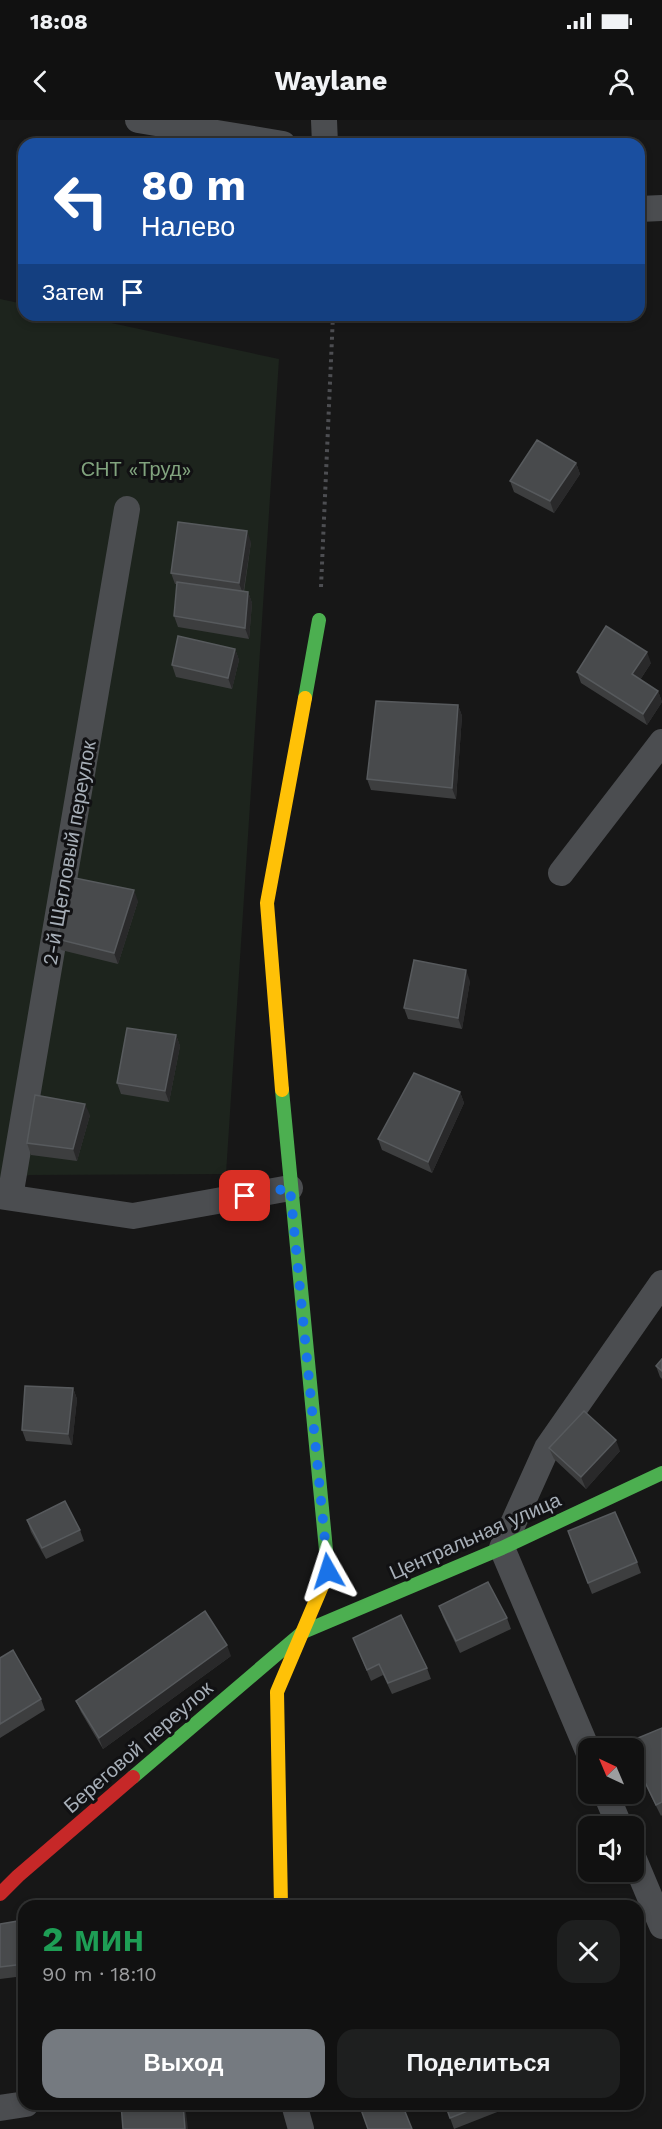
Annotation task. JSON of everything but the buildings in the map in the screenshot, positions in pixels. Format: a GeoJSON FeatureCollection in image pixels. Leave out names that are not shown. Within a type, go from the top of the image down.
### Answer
{"type":"FeatureCollection","features":[{"type":"Feature","properties":{"kind":"street"},"geometry":{"type":"LineString","coordinates":[[138,120],[247,138]]}},
{"type":"Feature","properties":{"kind":"street"},"geometry":{"type":"LineString","coordinates":[[324,120],[325,138]]}},
{"type":"Feature","properties":{"kind":"street"},"geometry":{"type":"LineString","coordinates":[[645,209],[662,208]]}},
{"type":"Feature","properties":{"kind":"street","name":"2-й Щегловый переулок"},"geometry":{"type":"LineString","coordinates":[[5,1197],[127,509]]}},
{"type":"Feature","properties":{"kind":"street"},"geometry":{"type":"LineString","coordinates":[[281,1900],[277,1692],[328,1571],[290,1188],[267,903],[320,620]]}},
{"type":"Feature","properties":{"kind":"street"},"geometry":{"type":"LineString","coordinates":[[561,873],[662,742]]}},
{"type":"Feature","properties":{"kind":"street"},"geometry":{"type":"LineString","coordinates":[[5,1197],[133,1216],[290,1188]]}},
{"type":"Feature","properties":{"kind":"street"},"geometry":{"type":"LineString","coordinates":[[582,1738],[502,1548],[547,1449],[662,1283]]}},
{"type":"Feature","properties":{"kind":"street","name":"Центральная улица"},"geometry":{"type":"LineString","coordinates":[[303,1632],[502,1548],[662,1473]]}},
{"type":"Feature","properties":{"kind":"street","name":"Береговой переулок"},"geometry":{"type":"LineString","coordinates":[[0,1894],[18,1876],[303,1632]]}},
{"type":"Feature","properties":{"kind":"street"},"geometry":{"type":"LineString","coordinates":[[642,1882],[654,1916]]}},
{"type":"Feature","properties":{"kind":"street"},"geometry":{"type":"LineString","coordinates":[[0,2108],[18,2105]]}},
{"type":"Feature","properties":{"kind":"street"},"geometry":{"type":"LineString","coordinates":[[296,2110],[301,2129]]}},
{"type":"Feature","properties":{"kind":"path"},"geometry":{"type":"LineString","coordinates":[[320,620],[333,321]]}},
{"type":"Feature","properties":{"kind":"green space","name":"СНТ «Труд»"},"geometry":{"type":"Polygon","coordinates":[[[0,299],[18,303],[18,321],[102,321],[279,359],[226,1174],[29,1175],[0,1185],[0,299]]]}},
{"type":"Feature","properties":{"kind":"traffic: fast"},"geometry":{"type":"LineString","coordinates":[[305,698],[319,620]]}},
{"type":"Feature","properties":{"kind":"traffic: fast"},"geometry":{"type":"LineString","coordinates":[[282,1090],[328,1571],[325,1579]]}},
{"type":"Feature","properties":{"kind":"traffic: fast"},"geometry":{"type":"LineString","coordinates":[[133,1777],[303,1632],[502,1548],[662,1473]]}},
{"type":"Feature","properties":{"kind":"traffic: slow"},"geometry":{"type":"LineString","coordinates":[[282,1090],[267,903],[305,698]]}},
{"type":"Feature","properties":{"kind":"traffic: slow"},"geometry":{"type":"LineString","coordinates":[[281,1900],[277,1692],[325,1579]]}},
{"type":"Feature","properties":{"kind":"traffic: jam"},"geometry":{"type":"LineString","coordinates":[[0,1894],[133,1777]]}},
{"type":"Feature","properties":{"kind":"route"},"geometry":{"type":"LineString","coordinates":[[245,1196],[290,1188],[328,1571]]}}]}
